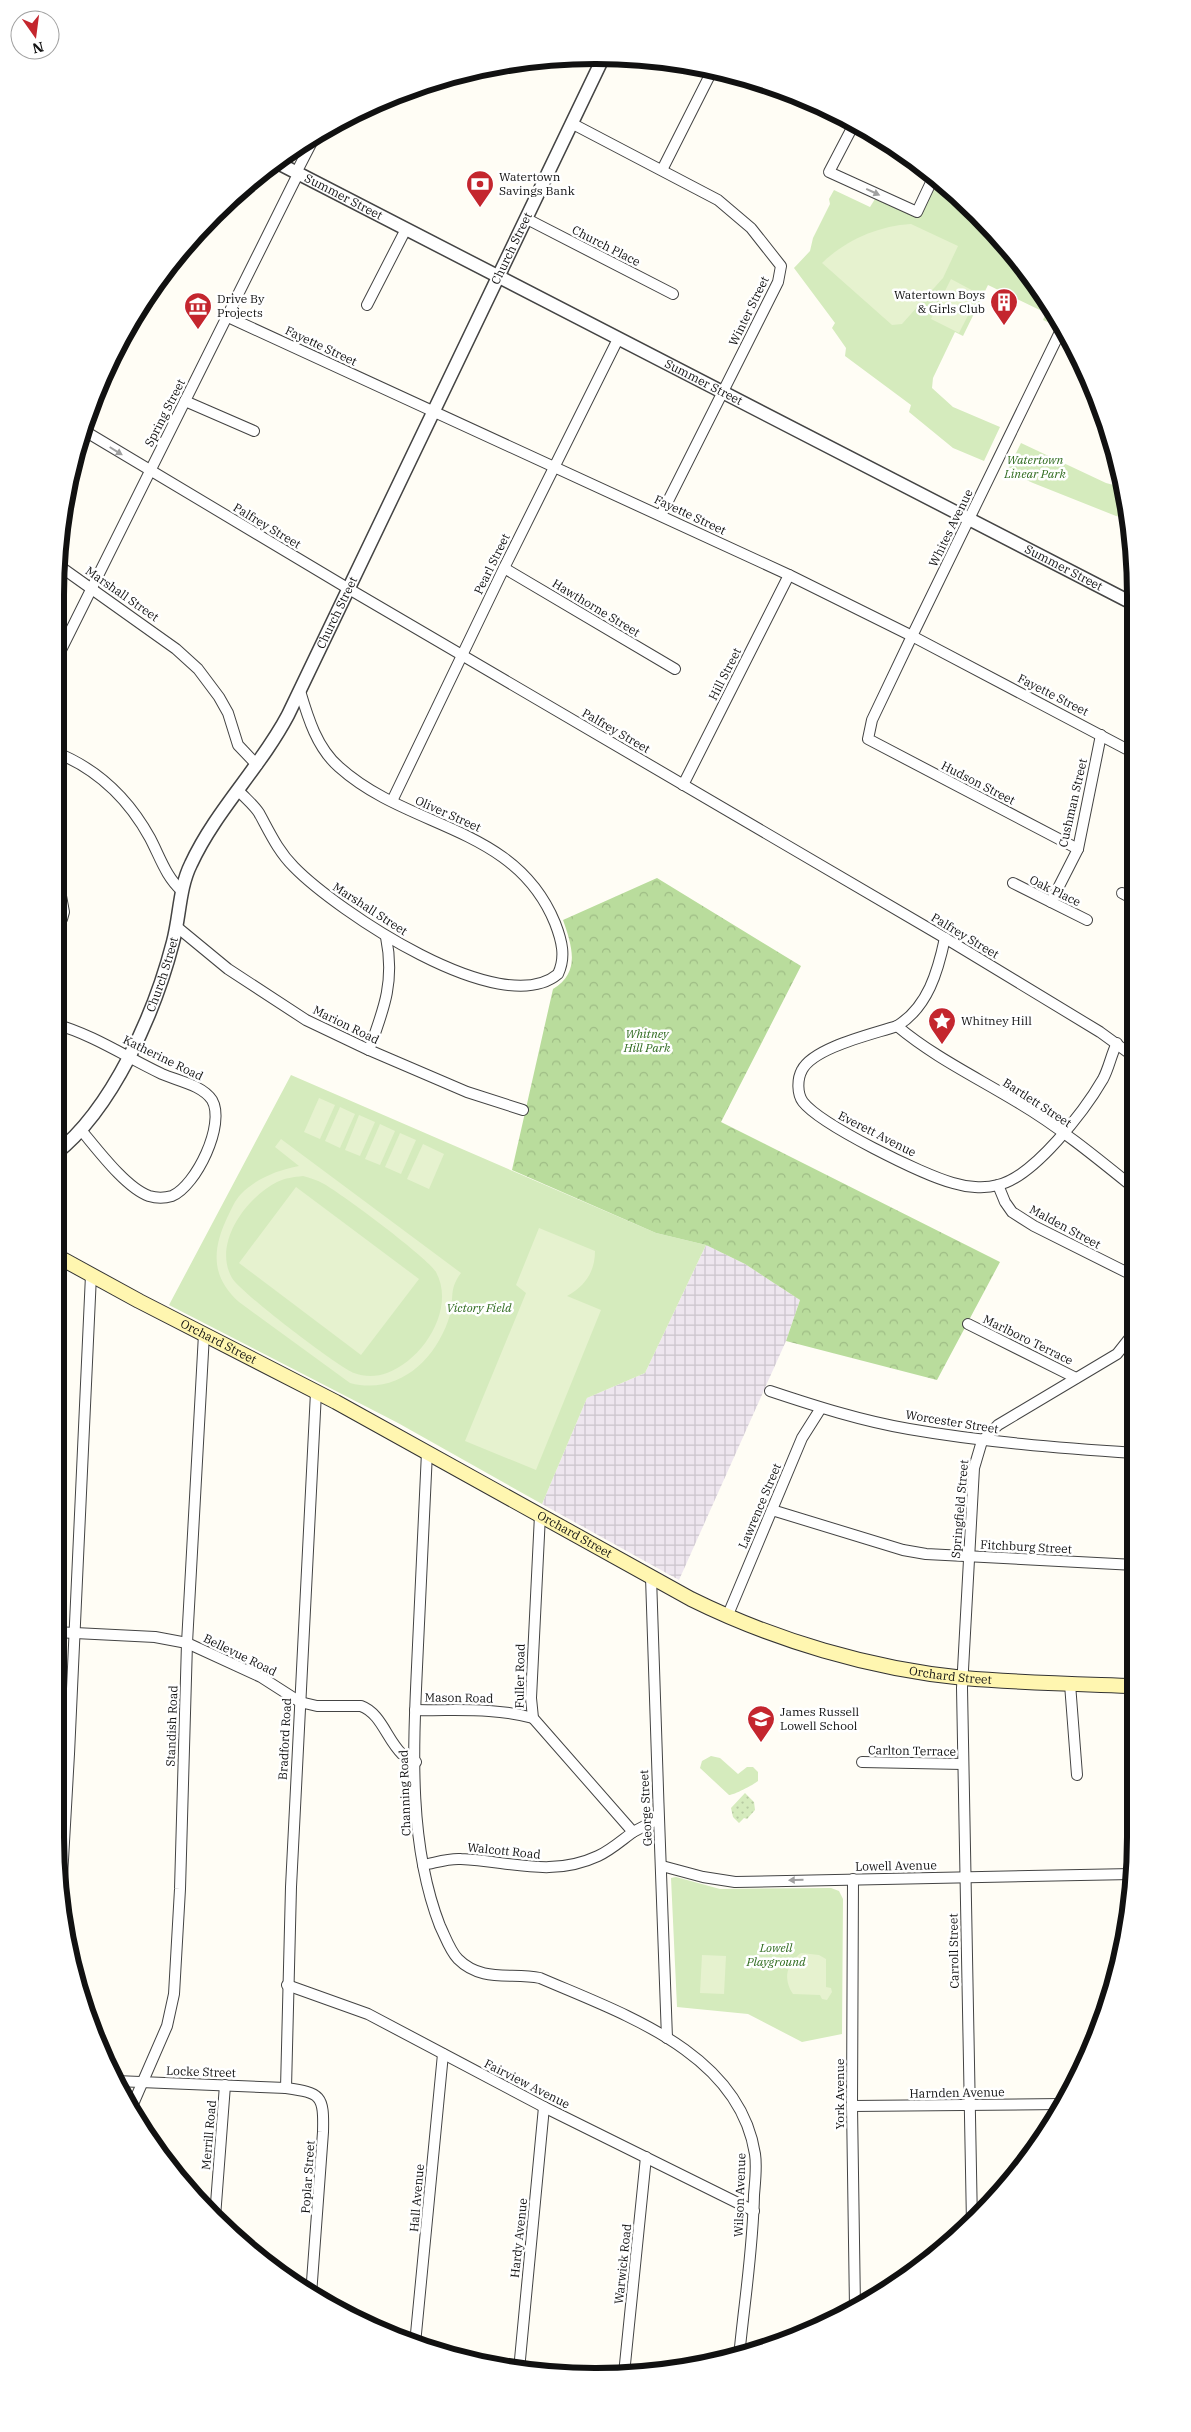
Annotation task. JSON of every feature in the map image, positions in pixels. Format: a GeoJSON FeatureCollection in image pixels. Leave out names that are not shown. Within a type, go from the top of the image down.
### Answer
{"type":"FeatureCollection","features":[{"type":"Feature","properties":{"kind":"main road","name":"Orchard Street"},"geometry":{"type":"LineString","coordinates":[[64,1260],[316,1392],[727,1617],[780,1637],[819,1648],[888,1665],[962,1678],[1127,1686]]}},
{"type":"Feature","properties":{"kind":"street","name":"Church Street"},"geometry":{"type":"LineString","coordinates":[[64,1146],[81,1130],[104,1100],[129,1055],[157,992],[177,926],[182,891],[189,868],[201,843],[257,765],[282,726],[600,64]]}},
{"type":"Feature","properties":{"kind":"street"},"geometry":{"type":"LineString","coordinates":[[662,170],[709,76]]}},
{"type":"Feature","properties":{"kind":"street","name":"Winter Street"},"geometry":{"type":"LineString","coordinates":[[573,124],[712,197],[732,211],[757,234],[781,266],[778,282],[661,515]]}},
{"type":"Feature","properties":{"kind":"street"},"geometry":{"type":"LineString","coordinates":[[851,130],[829,172],[917,212],[931,183]]}},
{"type":"Feature","properties":{"kind":"street","name":"Spring Street"},"geometry":{"type":"LineString","coordinates":[[64,644],[149,471],[228,317],[309,148]]}},
{"type":"Feature","properties":{"kind":"street","name":"Summer Street"},"geometry":{"type":"LineString","coordinates":[[283,166],[1127,600]]}},
{"type":"Feature","properties":{"kind":"street","name":"Church Place"},"geometry":{"type":"LineString","coordinates":[[527,219],[673,294]]}},
{"type":"Feature","properties":{"kind":"street"},"geometry":{"type":"LineString","coordinates":[[367,305],[406,229]]}},
{"type":"Feature","properties":{"kind":"street","name":"Fayette Street"},"geometry":{"type":"LineString","coordinates":[[228,317],[789,575],[912,636],[1127,749]]}},
{"type":"Feature","properties":{"kind":"street","name":"Whites Avenue"},"geometry":{"type":"LineString","coordinates":[[868,739],[872,720],[1059,335]]}},
{"type":"Feature","properties":{"kind":"street","name":"Pearl Street"},"geometry":{"type":"LineString","coordinates":[[392,801],[504,568],[618,339]]}},
{"type":"Feature","properties":{"kind":"street"},"geometry":{"type":"LineString","coordinates":[[185,401],[254,431]]}},
{"type":"Feature","properties":{"kind":"street","name":"Palfrey Street"},"geometry":{"type":"LineString","coordinates":[[89,433],[149,471],[349,589],[945,938],[1127,1051]]}},
{"type":"Feature","properties":{"kind":"street","name":"Hawthorne Street"},"geometry":{"type":"LineString","coordinates":[[504,568],[675,670]]}},
{"type":"Feature","properties":{"kind":"street","name":"Marshall Street"},"geometry":{"type":"LineString","coordinates":[[65,569],[176,649],[198,669],[219,697],[228,713],[238,745],[257,765]]}},
{"type":"Feature","properties":{"kind":"street","name":"Hill Street"},"geometry":{"type":"LineString","coordinates":[[683,785],[789,575]]}},
{"type":"Feature","properties":{"kind":"street","name":"Oliver Street"},"geometry":{"type":"LineString","coordinates":[[300,690],[316,734],[330,758],[352,777],[430,821],[483,844],[498,853],[525,876],[545,903],[559,934],[563,955],[558,974]]}},
{"type":"Feature","properties":{"kind":"street","name":"Cushman Street"},"geometry":{"type":"LineString","coordinates":[[1050,902],[1078,848],[1101,735]]}},
{"type":"Feature","properties":{"kind":"street","name":"Hudson Street"},"geometry":{"type":"LineString","coordinates":[[868,739],[1078,848]]}},
{"type":"Feature","properties":{"kind":"street"},"geometry":{"type":"LineString","coordinates":[[64,756],[85,765],[122,796],[149,836],[167,873],[182,891]]}},
{"type":"Feature","properties":{"kind":"street","name":"Marshall Street"},"geometry":{"type":"LineString","coordinates":[[239,791],[258,812],[273,842],[294,867],[322,893],[386,937],[437,962],[502,984],[530,985],[547,982],[558,974]]}},
{"type":"Feature","properties":{"kind":"street","name":"Oak Place"},"geometry":{"type":"LineString","coordinates":[[1013,883],[1087,920]]}},
{"type":"Feature","properties":{"kind":"street"},"geometry":{"type":"LineString","coordinates":[[1122,893],[1127,896]]}},
{"type":"Feature","properties":{"kind":"street","name":"Marion Road"},"geometry":{"type":"LineString","coordinates":[[177,926],[228,969],[292,1012],[369,1050],[467,1092],[523,1110]]}},
{"type":"Feature","properties":{"kind":"street"},"geometry":{"type":"LineString","coordinates":[[369,1050],[389,992],[390,962],[386,937]]}},
{"type":"Feature","properties":{"kind":"street","name":"Everett Avenue"},"geometry":{"type":"LineString","coordinates":[[945,938],[939,964],[921,1003],[907,1020],[897,1026],[828,1050],[811,1060],[802,1069],[799,1080],[799,1092],[802,1100],[824,1122],[919,1169],[952,1183],[972,1187],[998,1185],[1034,1164],[1063,1134],[1104,1077],[1116,1043]]}},
{"type":"Feature","properties":{"kind":"street","name":"Bartlett Street"},"geometry":{"type":"LineString","coordinates":[[897,1026],[917,1043],[969,1076],[1018,1102],[1127,1183]]}},
{"type":"Feature","properties":{"kind":"street","name":"Katherine Road"},"geometry":{"type":"LineString","coordinates":[[64,1027],[97,1039],[162,1074],[198,1088],[211,1099],[216,1115],[214,1133],[190,1179],[172,1196],[150,1196],[133,1186],[81,1130]]}},
{"type":"Feature","properties":{"kind":"street","name":"Malden Street"},"geometry":{"type":"LineString","coordinates":[[998,1185],[1005,1202],[1012,1212],[1034,1226],[1127,1272]]}},
{"type":"Feature","properties":{"kind":"street"},"geometry":{"type":"LineString","coordinates":[[64,1835],[91,1275]]}},
{"type":"Feature","properties":{"kind":"street","name":"Marlboro Terrace"},"geometry":{"type":"LineString","coordinates":[[968,1324],[1076,1378]]}},
{"type":"Feature","properties":{"kind":"street","name":"Standish Road"},"geometry":{"type":"LineString","coordinates":[[134,2101],[167,2026],[174,1994],[180,1889],[187,1643],[204,1334]]}},
{"type":"Feature","properties":{"kind":"street"},"geometry":{"type":"LineString","coordinates":[[982,1441],[1015,1414],[1117,1354],[1127,1342]]}},
{"type":"Feature","properties":{"kind":"street","name":"Bradford Road"},"geometry":{"type":"LineString","coordinates":[[286,2088],[287,1985],[316,1392]]}},
{"type":"Feature","properties":{"kind":"street","name":"Worcester Street"},"geometry":{"type":"LineString","coordinates":[[770,1392],[821,1408],[906,1429],[982,1441],[1127,1452]]}},
{"type":"Feature","properties":{"kind":"street","name":"Lawrence Street"},"geometry":{"type":"LineString","coordinates":[[727,1617],[802,1438],[821,1408]]}},
{"type":"Feature","properties":{"kind":"street","name":"Springfield Street"},"geometry":{"type":"LineString","coordinates":[[962,1678],[974,1468],[982,1441]]}},
{"type":"Feature","properties":{"kind":"street","name":"Channing Road"},"geometry":{"type":"LineString","coordinates":[[427,1452],[415,1710],[417,1827],[423,1865],[435,1912],[445,1938],[458,1959],[476,1971],[497,1977],[526,1975],[540,1978],[624,2015],[667,2038]]}},
{"type":"Feature","properties":{"kind":"street","name":"Fitchburg Street"},"geometry":{"type":"LineString","coordinates":[[772,1510],[903,1550],[969,1557],[1127,1565]]}},
{"type":"Feature","properties":{"kind":"street","name":"Fuller Road"},"geometry":{"type":"LineString","coordinates":[[540,1515],[530,1698],[533,1718],[633,1832]]}},
{"type":"Feature","properties":{"kind":"street","name":"George Street"},"geometry":{"type":"LineString","coordinates":[[651,1577],[667,2038]]}},
{"type":"Feature","properties":{"kind":"street","name":"Bellevue Road"},"geometry":{"type":"LineString","coordinates":[[64,1632],[155,1637],[187,1643],[261,1677],[300,1702],[317,1706],[361,1706],[367,1708],[403,1755],[416,1762]]}},
{"type":"Feature","properties":{"kind":"street","name":"Carroll Street"},"geometry":{"type":"LineString","coordinates":[[962,1678],[972,2213]]}},
{"type":"Feature","properties":{"kind":"street"},"geometry":{"type":"LineString","coordinates":[[1070,1684],[1077,1775]]}},
{"type":"Feature","properties":{"kind":"street","name":"Mason Road"},"geometry":{"type":"LineString","coordinates":[[415,1710],[468,1709],[511,1712],[533,1718]]}},
{"type":"Feature","properties":{"kind":"street","name":"Carlton Terrace"},"geometry":{"type":"LineString","coordinates":[[862,1762],[963,1764]]}},
{"type":"Feature","properties":{"kind":"street"},"geometry":{"type":"LineString","coordinates":[[633,1832],[658,1819]]}},
{"type":"Feature","properties":{"kind":"street","name":"Walcott Road"},"geometry":{"type":"LineString","coordinates":[[423,1865],[459,1858],[535,1868],[555,1868],[578,1864],[600,1856],[633,1832]]}},
{"type":"Feature","properties":{"kind":"street","name":"Lowell Avenue"},"geometry":{"type":"LineString","coordinates":[[662,1866],[703,1877],[735,1882],[1126,1874]]}},
{"type":"Feature","properties":{"kind":"street","name":"York Avenue"},"geometry":{"type":"LineString","coordinates":[[849,1879],[855,2300]]}},
{"type":"Feature","properties":{"kind":"street","name":"Fairview Avenue"},"geometry":{"type":"LineString","coordinates":[[287,1985],[368,2014],[544,2107],[754,2211]]}},
{"type":"Feature","properties":{"kind":"street","name":"Wilson Avenue"},"geometry":{"type":"LineString","coordinates":[[667,2038],[703,2064],[723,2083],[740,2106],[749,2126],[755,2156],[754,2211],[740,2348]]}},
{"type":"Feature","properties":{"kind":"street","name":"Hall Avenue"},"geometry":{"type":"LineString","coordinates":[[416,2337],[443,2054]]}},
{"type":"Feature","properties":{"kind":"street","name":"Locke Street"},"geometry":{"type":"LineString","coordinates":[[124,2081],[286,2088]]}},
{"type":"Feature","properties":{"kind":"street","name":"Merrill Road"},"geometry":{"type":"LineString","coordinates":[[216,2209],[225,2085]]}},
{"type":"Feature","properties":{"kind":"street","name":"Poplar Street"},"geometry":{"type":"LineString","coordinates":[[286,2088],[312,2092],[320,2100],[324,2111],[312,2286]]}},
{"type":"Feature","properties":{"kind":"street","name":"Harnden Avenue"},"geometry":{"type":"LineString","coordinates":[[852,2106],[1055,2104]]}},
{"type":"Feature","properties":{"kind":"street","name":"Hardy Avenue"},"geometry":{"type":"LineString","coordinates":[[520,2363],[544,2107]]}},
{"type":"Feature","properties":{"kind":"street","name":"Warwick Road"},"geometry":{"type":"LineString","coordinates":[[625,2367],[646,2157]]}},
{"type":"Feature","properties":{"kind":"shaded area"},"geometry":{"type":"Polygon","coordinates":[[[706,1245],[745,1264],[800,1300],[786,1341],[679,1580],[542,1504],[587,1398],[645,1373],[706,1245]]]}},
{"type":"Feature","properties":{"kind":"green space"},"geometry":{"type":"Polygon","coordinates":[[[934,186],[972,219],[995,245],[1038,300],[1046,313],[988,285],[963,336],[955,332],[933,378],[932,388],[953,407],[1000,427],[984,461],[953,448],[909,412],[911,405],[845,356],[846,348],[832,328],[835,323],[794,268],[810,251],[813,238],[830,204],[829,199],[834,190],[870,207],[875,199],[918,218],[934,186]]]}},
{"type":"Feature","properties":{"kind":"green space"},"geometry":{"type":"Polygon","coordinates":[[[911,224],[958,246],[943,278],[902,324],[892,325],[822,263],[841,247],[863,236],[899,225],[911,224]]]}},
{"type":"Feature","properties":{"kind":"green space"},"geometry":{"type":"Polygon","coordinates":[[[951,279],[979,294],[959,333],[931,319],[951,279]]]}},
{"type":"Feature","properties":{"kind":"green space"},"geometry":{"type":"Polygon","coordinates":[[[1046,313],[1051,321],[1050,323],[1043,320],[1046,313]]]}},
{"type":"Feature","properties":{"kind":"green space","name":"Watertown Linear Park"},"geometry":{"type":"Polygon","coordinates":[[[1021,443],[1106,483],[1115,486],[1121,517],[1033,483],[1007,471],[1021,443]]]}},
{"type":"Feature","properties":{"kind":"green space","name":"Whitney Hill Park"},"geometry":{"type":"Polygon","coordinates":[[[657,878],[801,966],[721,1122],[1000,1262],[937,1380],[786,1341],[800,1300],[745,1264],[706,1245],[656,1233],[512,1170],[553,989],[568,975],[571,967],[571,949],[563,920],[657,878]]]}},
{"type":"Feature","properties":{"kind":"green space","name":"Victory Field"},"geometry":{"type":"Polygon","coordinates":[[[291,1075],[656,1233],[706,1245],[645,1373],[587,1398],[542,1504],[398,1423],[169,1305],[291,1075]]]}},
{"type":"Feature","properties":{"kind":"green space"},"geometry":{"type":"Polygon","coordinates":[[[319,1098],[335,1105],[320,1139],[304,1132],[319,1098]]]}},
{"type":"Feature","properties":{"kind":"green space"},"geometry":{"type":"Polygon","coordinates":[[[340,1107],[355,1114],[340,1148],[325,1141],[340,1107]]]}},
{"type":"Feature","properties":{"kind":"green space"},"geometry":{"type":"Polygon","coordinates":[[[359,1115],[375,1122],[360,1156],[345,1150],[359,1115]]]}},
{"type":"Feature","properties":{"kind":"green space"},"geometry":{"type":"Polygon","coordinates":[[[380,1124],[395,1131],[380,1165],[365,1159],[380,1124]]]}},
{"type":"Feature","properties":{"kind":"green space"},"geometry":{"type":"Polygon","coordinates":[[[400,1133],[416,1140],[401,1174],[385,1167],[400,1133]]]}},
{"type":"Feature","properties":{"kind":"green space"},"geometry":{"type":"Polygon","coordinates":[[[281,1139],[461,1273],[454,1285],[448,1321],[433,1350],[411,1372],[397,1380],[367,1386],[350,1383],[239,1302],[223,1283],[217,1263],[217,1252],[222,1230],[237,1199],[247,1188],[261,1179],[276,1172],[299,1166],[275,1147],[281,1139]],[[303,1176],[277,1182],[254,1198],[244,1210],[236,1222],[226,1250],[227,1264],[232,1278],[270,1313],[344,1368],[366,1376],[387,1373],[413,1357],[432,1332],[439,1317],[442,1302],[441,1286],[436,1272],[402,1241],[334,1190],[316,1180],[303,1176]]]}},
{"type":"Feature","properties":{"kind":"green space"},"geometry":{"type":"Polygon","coordinates":[[[423,1144],[444,1154],[429,1189],[407,1179],[423,1144]]]}},
{"type":"Feature","properties":{"kind":"green space"},"geometry":{"type":"Polygon","coordinates":[[[296,1187],[419,1279],[361,1355],[239,1263],[296,1187]]]}},
{"type":"Feature","properties":{"kind":"green space"},"geometry":{"type":"Polygon","coordinates":[[[539,1228],[595,1251],[595,1259],[588,1278],[579,1288],[567,1296],[601,1310],[536,1470],[465,1441],[526,1293],[516,1285],[539,1228]]]}},
{"type":"Feature","properties":{"kind":"green space"},"geometry":{"type":"Polygon","coordinates":[[[711,1756],[720,1758],[738,1774],[747,1767],[753,1767],[758,1772],[758,1781],[744,1790],[729,1795],[700,1768],[702,1761],[711,1756]]]}},
{"type":"Feature","properties":{"kind":"green space"},"geometry":{"type":"Polygon","coordinates":[[[745,1793],[754,1802],[755,1810],[747,1819],[744,1818],[739,1823],[733,1817],[731,1808],[745,1793]]]}},
{"type":"Feature","properties":{"kind":"green space","name":"Lowell Playground"},"geometry":{"type":"Polygon","coordinates":[[[676,1877],[720,1889],[831,1888],[839,1891],[843,1899],[842,2034],[802,2042],[748,2014],[677,2007],[671,1878],[676,1877]]]}},
{"type":"Feature","properties":{"kind":"green space"},"geometry":{"type":"Polygon","coordinates":[[[801,1953],[819,1955],[826,1959],[826,1987],[831,1988],[832,1992],[827,2000],[822,1999],[820,1995],[793,1994],[787,1977],[789,1967],[801,1953]]]}},
{"type":"Feature","properties":{"kind":"green space"},"geometry":{"type":"Polygon","coordinates":[[[702,1955],[726,1956],[724,1994],[700,1993],[702,1955]]]}},
{"type":"Feature","properties":{"kind":"place","name":"Watertown Savings Bank"},"geometry":{"type":"Point","coordinates":[480,208]}},
{"type":"Feature","properties":{"kind":"place","name":"Watertown Boys & Girls Club"},"geometry":{"type":"Point","coordinates":[1004,326]}},
{"type":"Feature","properties":{"kind":"place","name":"Drive By Projects"},"geometry":{"type":"Point","coordinates":[198,330]}},
{"type":"Feature","properties":{"kind":"place","name":"Whitney Hill"},"geometry":{"type":"Point","coordinates":[942,1045]}},
{"type":"Feature","properties":{"kind":"place","name":"James Russell Lowell School"},"geometry":{"type":"Point","coordinates":[761,1743]}}]}
